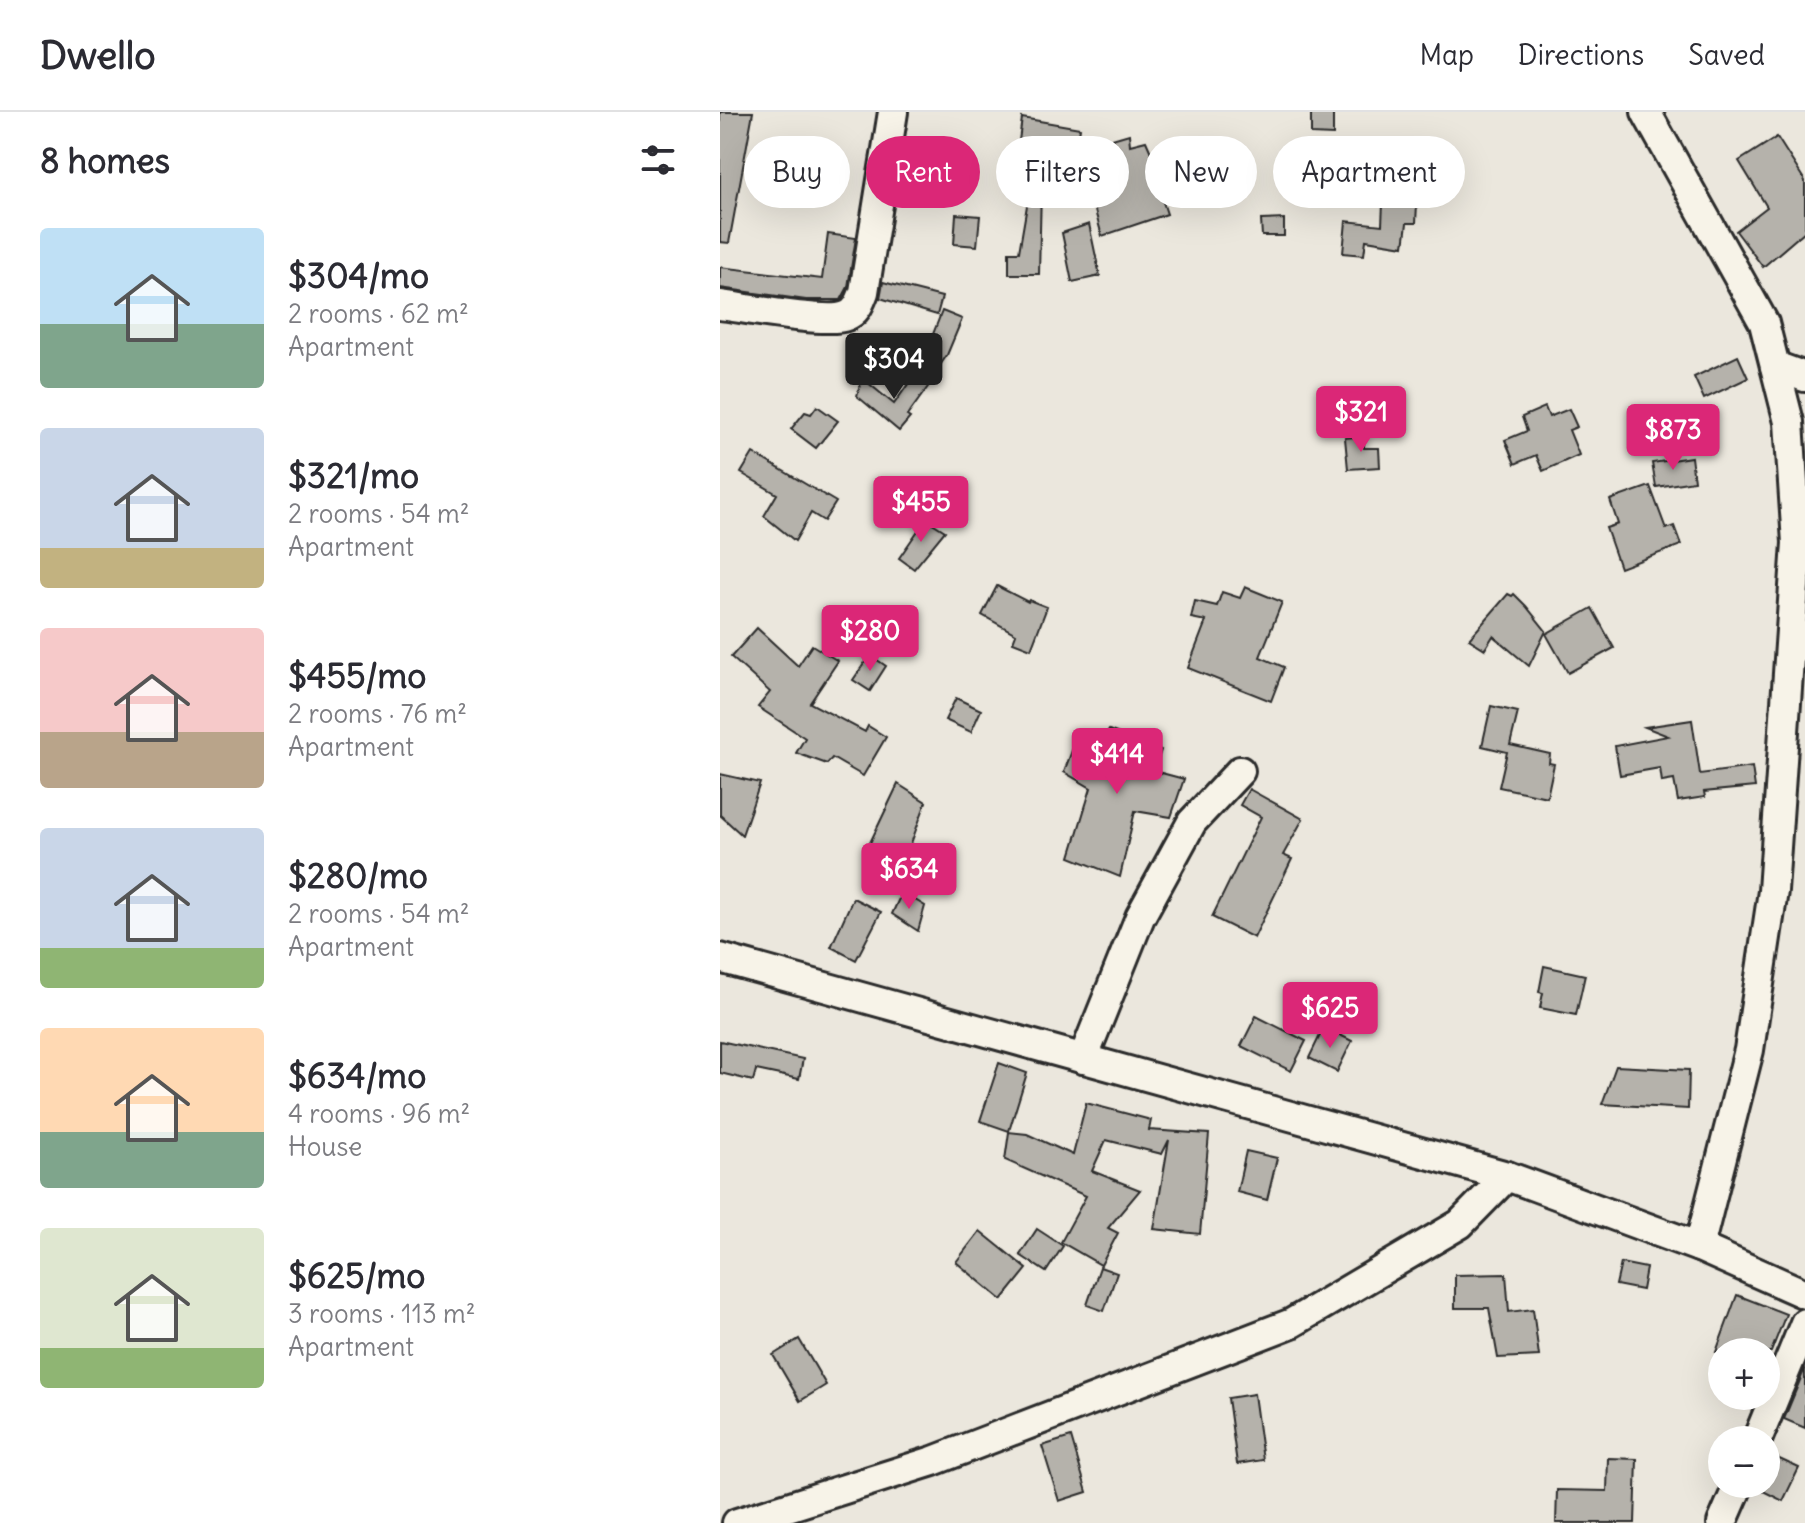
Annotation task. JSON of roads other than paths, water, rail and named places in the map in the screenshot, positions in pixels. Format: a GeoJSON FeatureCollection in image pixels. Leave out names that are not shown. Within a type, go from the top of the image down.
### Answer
{"type":"FeatureCollection","features":[{"type":"Feature","properties":{"kind":"street"},"geometry":{"type":"LineString","coordinates":[[720,305],[823,318],[844,318],[856,310],[864,292],[893,112]]}},
{"type":"Feature","properties":{"kind":"street"},"geometry":{"type":"LineString","coordinates":[[1646,112],[1764,323],[1789,422],[1797,543],[1773,891],[1749,1050],[1699,1247]]}},
{"type":"Feature","properties":{"kind":"street"},"geometry":{"type":"LineString","coordinates":[[1775,366],[1805,377]]}},
{"type":"Feature","properties":{"kind":"street"},"geometry":{"type":"LineString","coordinates":[[1083,1059],[1140,917],[1192,822],[1240,771]]}},
{"type":"Feature","properties":{"kind":"street"},"geometry":{"type":"LineString","coordinates":[[720,958],[1507,1176],[1699,1247],[1805,1294]]}},
{"type":"Feature","properties":{"kind":"street"},"geometry":{"type":"LineString","coordinates":[[737,1523],[933,1461],[1292,1323],[1460,1224],[1507,1176]]}},
{"type":"Feature","properties":{"kind":"street"},"geometry":{"type":"LineString","coordinates":[[1763,1426],[1805,1323]]}},
{"type":"Feature","properties":{"kind":"street"},"geometry":{"type":"LineString","coordinates":[[1722,1523],[1733,1498]]}}]}
